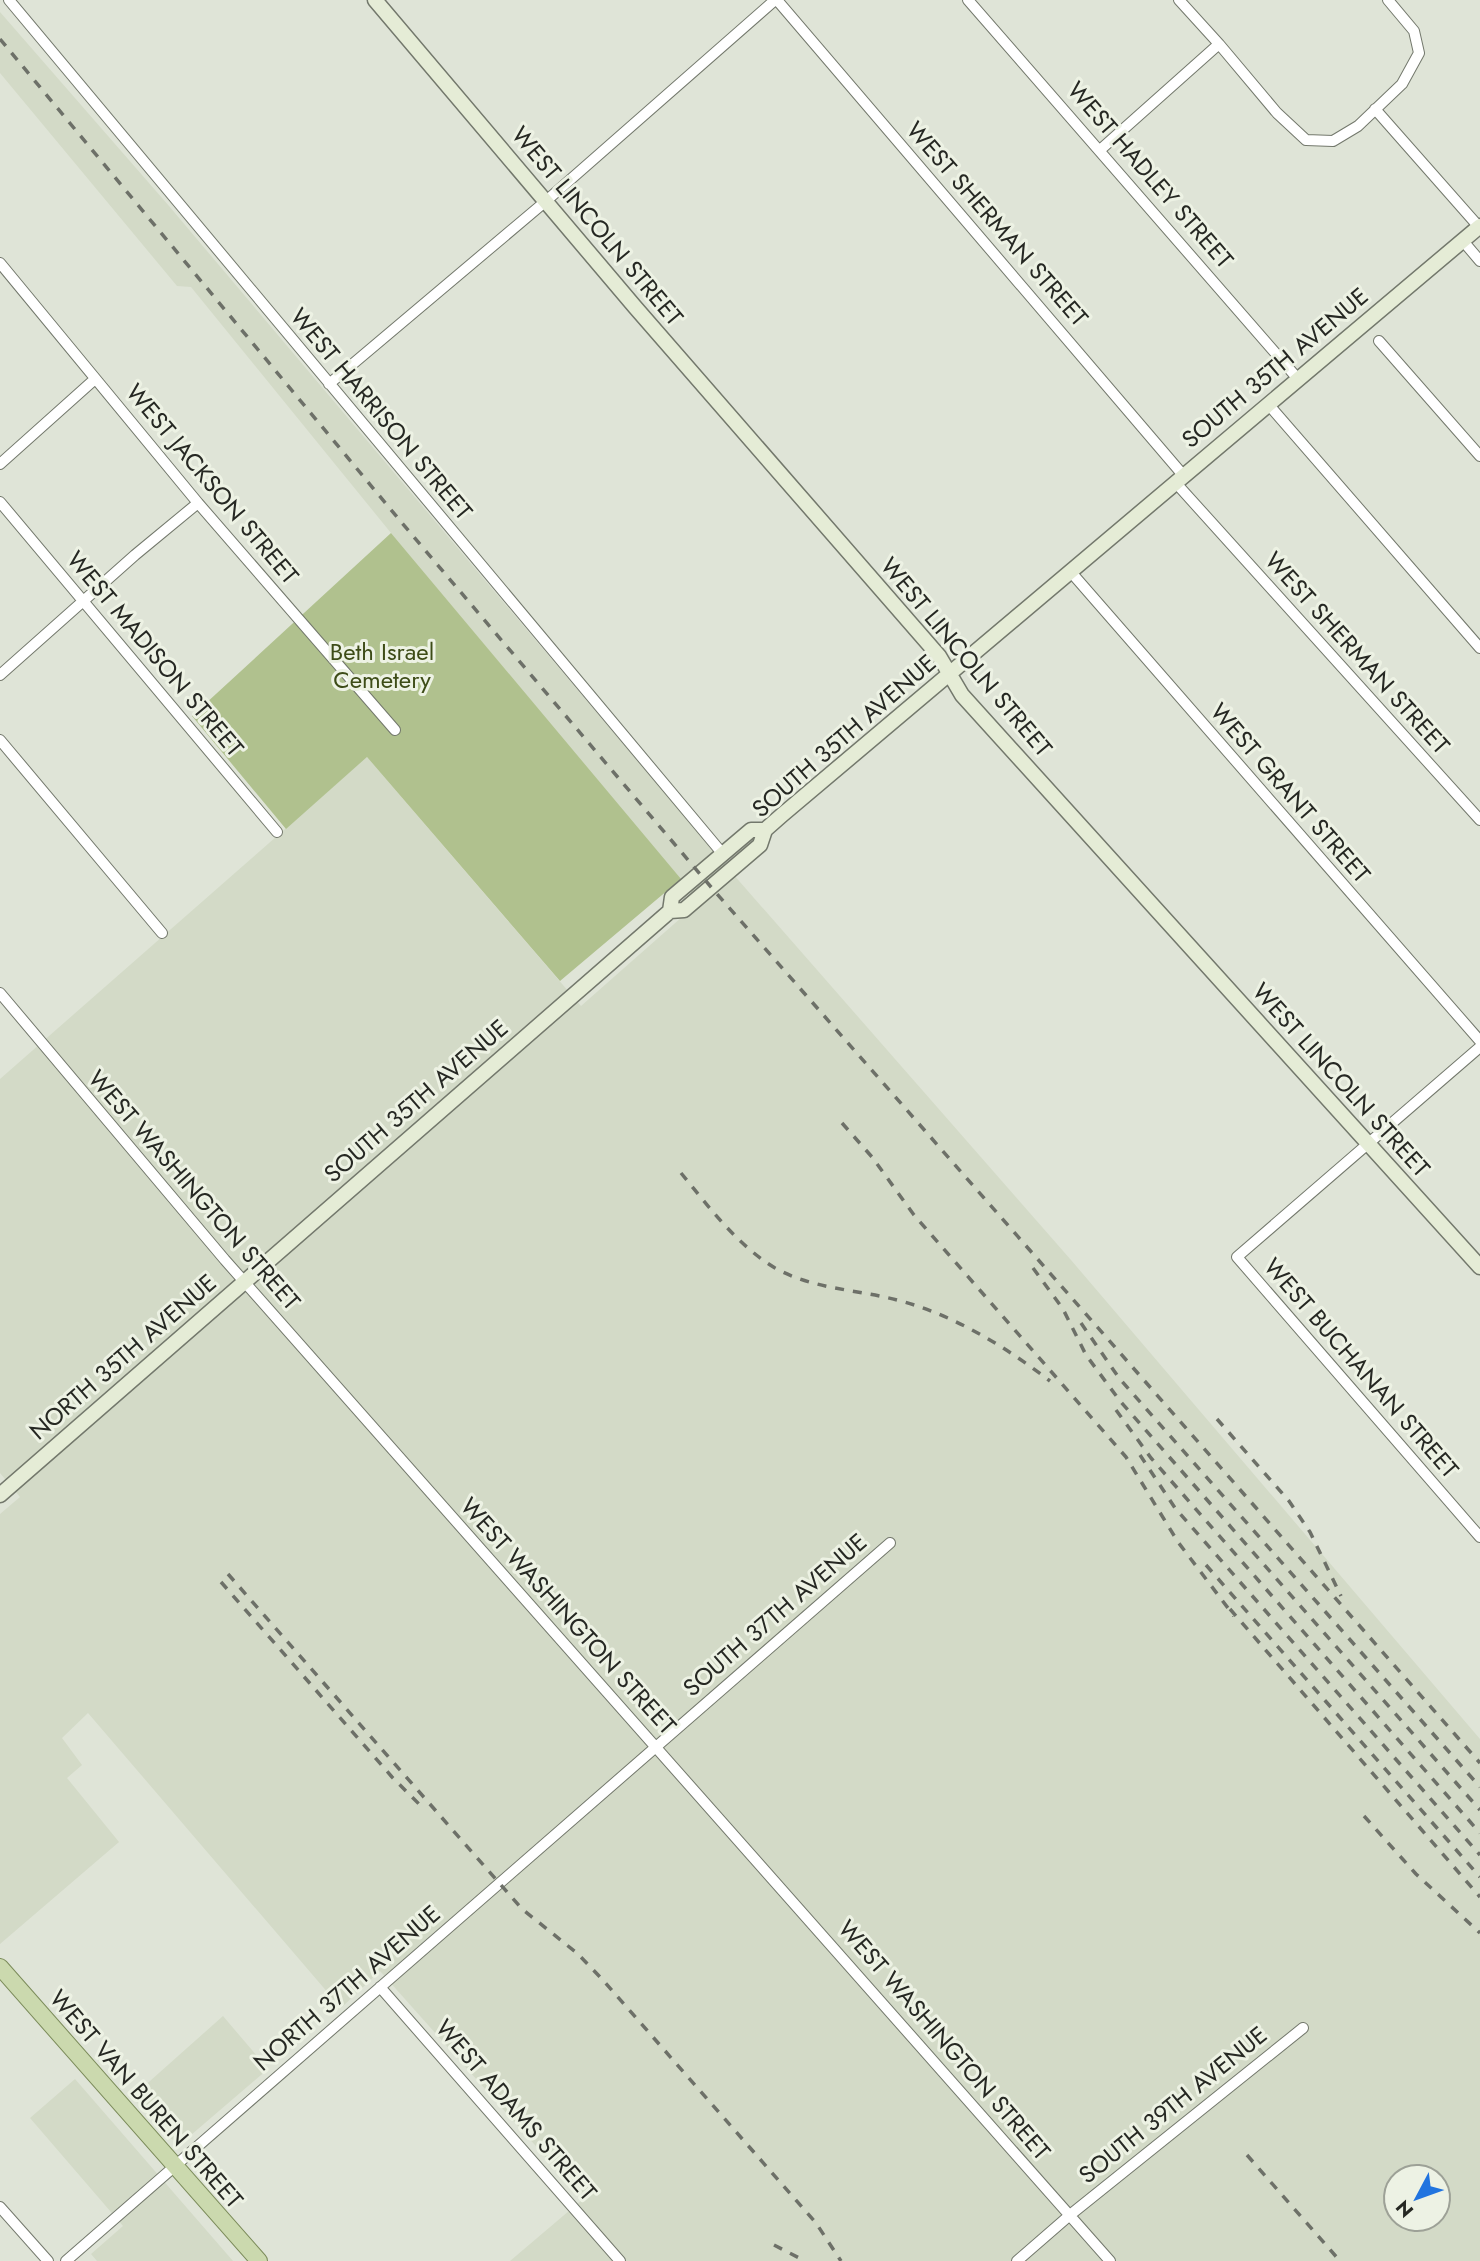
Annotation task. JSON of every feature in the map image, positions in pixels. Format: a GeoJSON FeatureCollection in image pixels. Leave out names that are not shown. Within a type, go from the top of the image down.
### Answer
{"type":"FeatureCollection","features":[{"type":"Feature","properties":{"kind":"main road","name":"WEST LINCOLN STREET"},"geometry":{"type":"LineString","coordinates":[[375,0],[635,307],[939,656],[962,695],[1480,1267]]}},
{"type":"Feature","properties":{"kind":"main road","name":"SOUTH 35TH AVENUE"},"geometry":{"type":"LineString","coordinates":[[244,1282],[670,911],[684,910],[760,845],[765,830],[1479,227]]}},
{"type":"Feature","properties":{"kind":"main road"},"geometry":{"type":"LineString","coordinates":[[670,911],[672,897],[722,853],[751,830],[765,830]]}},
{"type":"Feature","properties":{"kind":"main road","name":"NORTH 35TH AVENUE"},"geometry":{"type":"LineString","coordinates":[[2,1489],[244,1282]]}},
{"type":"Feature","properties":{"kind":"main road","name":"WEST VAN BUREN STREET"},"geometry":{"type":"LineString","coordinates":[[0,1967],[259,2261]]}},
{"type":"Feature","properties":{"kind":"street","name":"WEST HARRISON STREET"},"geometry":{"type":"LineString","coordinates":[[9,0],[722,853]]}},
{"type":"Feature","properties":{"kind":"street"},"geometry":{"type":"LineString","coordinates":[[328,384],[546,201],[776,0]]}},
{"type":"Feature","properties":{"kind":"street","name":"WEST SHERMAN STREET"},"geometry":{"type":"LineString","coordinates":[[776,0],[1179,479],[1480,820]]}},
{"type":"Feature","properties":{"kind":"street","name":"WEST HADLEY STREET"},"geometry":{"type":"LineString","coordinates":[[968,0],[1298,379]]}},
{"type":"Feature","properties":{"kind":"street"},"geometry":{"type":"LineString","coordinates":[[1179,0],[1276,113],[1306,140],[1334,141],[1358,126],[1402,84],[1419,53],[1414,31],[1388,0]]}},
{"type":"Feature","properties":{"kind":"street"},"geometry":{"type":"LineString","coordinates":[[1100,150],[1219,44]]}},
{"type":"Feature","properties":{"kind":"street"},"geometry":{"type":"LineString","coordinates":[[1375,109],[1479,227]]}},
{"type":"Feature","properties":{"kind":"street"},"geometry":{"type":"LineString","coordinates":[[1463,241],[1480,261]]}},
{"type":"Feature","properties":{"kind":"street","name":"WEST JACKSON STREET"},"geometry":{"type":"LineString","coordinates":[[0,263],[198,503],[395,730]]}},
{"type":"Feature","properties":{"kind":"street"},"geometry":{"type":"LineString","coordinates":[[1380,341],[1480,456]]}},
{"type":"Feature","properties":{"kind":"street"},"geometry":{"type":"LineString","coordinates":[[0,464],[95,379]]}},
{"type":"Feature","properties":{"kind":"street"},"geometry":{"type":"LineString","coordinates":[[1268,404],[1480,648]]}},
{"type":"Feature","properties":{"kind":"street","name":"WEST MADISON STREET"},"geometry":{"type":"LineString","coordinates":[[0,502],[277,832]]}},
{"type":"Feature","properties":{"kind":"street"},"geometry":{"type":"LineString","coordinates":[[0,675],[198,503]]}},
{"type":"Feature","properties":{"kind":"street","name":"WEST GRANT STREET"},"geometry":{"type":"LineString","coordinates":[[1070,571],[1480,1041]]}},
{"type":"Feature","properties":{"kind":"street"},"geometry":{"type":"LineString","coordinates":[[0,740],[162,933]]}},
{"type":"Feature","properties":{"kind":"street","name":"WEST WASHINGTON STREET"},"geometry":{"type":"LineString","coordinates":[[0,993],[244,1282],[1110,2261]]}},
{"type":"Feature","properties":{"kind":"street"},"geometry":{"type":"LineString","coordinates":[[1368,1142],[1480,1047]]}},
{"type":"Feature","properties":{"kind":"street","name":"WEST BUCHANAN STREET"},"geometry":{"type":"LineString","coordinates":[[1368,1142],[1237,1257],[1480,1537]]}},
{"type":"Feature","properties":{"kind":"street","name":"SOUTH 37TH AVENUE"},"geometry":{"type":"LineString","coordinates":[[656,1747],[890,1543]]}},
{"type":"Feature","properties":{"kind":"street","name":"NORTH 37TH AVENUE"},"geometry":{"type":"LineString","coordinates":[[66,2261],[656,1747]]}},
{"type":"Feature","properties":{"kind":"street","name":"WEST ADAMS STREET"},"geometry":{"type":"LineString","coordinates":[[380,1987],[620,2261]]}},
{"type":"Feature","properties":{"kind":"street","name":"SOUTH 39TH AVENUE"},"geometry":{"type":"LineString","coordinates":[[1017,2261],[1070,2215],[1303,2028]]}},
{"type":"Feature","properties":{"kind":"street"},"geometry":{"type":"LineString","coordinates":[[0,2207],[48,2261]]}},
{"type":"Feature","properties":{"kind":"shaded area"},"geometry":{"type":"Polygon","coordinates":[[[0,12],[169,206],[733,874],[1071,1260],[1480,1739],[1480,2261],[510,2261],[583,2199],[380,1971],[341,2008],[88,1713],[62,1738],[82,1765],[67,1778],[119,1842],[0,1944],[0,1514],[20,1497],[0,1473],[0,1079],[367,757],[581,1006],[699,902],[391,533],[191,287],[177,286],[0,73],[0,12]]]}},
{"type":"Feature","properties":{"kind":"shaded area"},"geometry":{"type":"Polygon","coordinates":[[[223,2016],[268,2069],[184,2141],[177,2142],[168,2137],[132,2097],[223,2016]]]}},
{"type":"Feature","properties":{"kind":"shaded area"},"geometry":{"type":"Polygon","coordinates":[[[75,2079],[233,2261],[97,2261],[91,2254],[123,2226],[30,2118],[75,2079]]]}},
{"type":"Feature","properties":{"kind":"green space","name":"Beth Israel Cemetery"},"geometry":{"type":"Polygon","coordinates":[[[391,533],[681,879],[560,981],[367,757],[286,829],[192,716],[391,533]]]}},
{"type":"Feature","properties":{"kind":"railway"},"geometry":{"type":"LineString","coordinates":[[0,39],[402,523],[711,887],[1480,1763]]}},
{"type":"Feature","properties":{"kind":"railway"},"geometry":{"type":"LineString","coordinates":[[842,1123],[872,1157],[914,1215],[1126,1457],[1178,1542],[1234,1616]]}},
{"type":"Feature","properties":{"kind":"railway"},"geometry":{"type":"LineString","coordinates":[[681,1173],[736,1237],[775,1268],[801,1279],[884,1297],[950,1319],[992,1341],[1050,1381]]}},
{"type":"Feature","properties":{"kind":"railway"},"geometry":{"type":"LineString","coordinates":[[1033,1268],[1063,1309],[1086,1355],[1120,1401],[1480,1810]]}},
{"type":"Feature","properties":{"kind":"railway"},"geometry":{"type":"LineString","coordinates":[[1081,1323],[1119,1378],[1480,1787]]}},
{"type":"Feature","properties":{"kind":"railway"},"geometry":{"type":"LineString","coordinates":[[1116,1410],[1151,1458],[1480,1833]]}},
{"type":"Feature","properties":{"kind":"railway"},"geometry":{"type":"LineString","coordinates":[[1217,1419],[1289,1501],[1310,1532],[1341,1596]]}},
{"type":"Feature","properties":{"kind":"railway"},"geometry":{"type":"LineString","coordinates":[[1140,1455],[1175,1508],[1480,1855]]}},
{"type":"Feature","properties":{"kind":"railway"},"geometry":{"type":"LineString","coordinates":[[1206,1565],[1480,1877]]}},
{"type":"Feature","properties":{"kind":"railway"},"geometry":{"type":"LineString","coordinates":[[228,1574],[522,1909],[578,1954],[602,1979],[816,2223],[841,2261]]}},
{"type":"Feature","properties":{"kind":"railway"},"geometry":{"type":"LineString","coordinates":[[221,1582],[392,1777],[419,1804]]}},
{"type":"Feature","properties":{"kind":"railway"},"geometry":{"type":"LineString","coordinates":[[1230,1609],[1480,1897]]}},
{"type":"Feature","properties":{"kind":"railway"},"geometry":{"type":"LineString","coordinates":[[1364,1816],[1416,1874],[1480,1933]]}},
{"type":"Feature","properties":{"kind":"railway"},"geometry":{"type":"LineString","coordinates":[[1247,2155],[1340,2261]]}},
{"type":"Feature","properties":{"kind":"railway"},"geometry":{"type":"LineString","coordinates":[[774,2245],[805,2261]]}}]}
